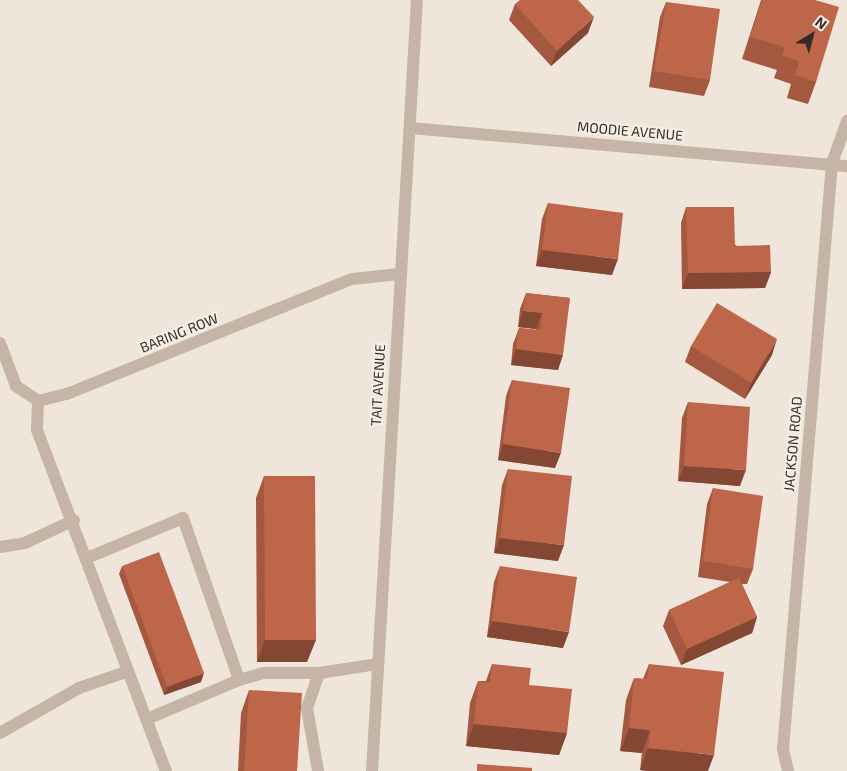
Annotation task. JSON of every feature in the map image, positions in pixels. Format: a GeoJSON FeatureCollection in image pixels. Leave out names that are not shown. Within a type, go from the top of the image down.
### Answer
{"type":"FeatureCollection","features":[{"type":"Feature","properties":{"kind":"street","name":"TAIT AVENUE"},"geometry":{"type":"LineString","coordinates":[[372,771],[417,0]]}},
{"type":"Feature","properties":{"kind":"street","name":"JACKSON ROAD"},"geometry":{"type":"LineString","coordinates":[[788,771],[783,749],[832,163],[847,121]]}},
{"type":"Feature","properties":{"kind":"street","name":"MOODIE AVENUE"},"geometry":{"type":"LineString","coordinates":[[410,128],[832,163],[847,166]]}},
{"type":"Feature","properties":{"kind":"street","name":"BARING ROW"},"geometry":{"type":"LineString","coordinates":[[38,401],[67,394],[352,279],[400,274]]}},
{"type":"Feature","properties":{"kind":"street"},"geometry":{"type":"LineString","coordinates":[[0,343],[16,386],[38,401],[37,430],[74,520],[126,672],[147,719],[166,771]]}},
{"type":"Feature","properties":{"kind":"street"},"geometry":{"type":"LineString","coordinates":[[87,558],[183,518],[239,680]]}},
{"type":"Feature","properties":{"kind":"street"},"geometry":{"type":"LineString","coordinates":[[0,547],[25,543],[74,520]]}},
{"type":"Feature","properties":{"kind":"street"},"geometry":{"type":"LineString","coordinates":[[147,719],[239,680],[264,673],[319,673],[378,664]]}},
{"type":"Feature","properties":{"kind":"street"},"geometry":{"type":"LineString","coordinates":[[0,733],[79,688],[126,672]]}},
{"type":"Feature","properties":{"kind":"street"},"geometry":{"type":"LineString","coordinates":[[318,771],[307,708],[319,673]]}},
{"type":"Feature","properties":{"kind":"building"},"geometry":{"type":"Polygon","coordinates":[[[520,0],[578,0],[594,17],[557,51],[515,4],[520,0]]]}},
{"type":"Feature","properties":{"kind":"building"},"geometry":{"type":"Polygon","coordinates":[[[762,0],[815,0],[839,7],[816,82],[795,75],[799,61],[782,56],[785,47],[750,37],[762,0]]]}},
{"type":"Feature","properties":{"kind":"building"},"geometry":{"type":"Polygon","coordinates":[[[666,2],[720,9],[710,80],[654,71],[666,2]]]}},
{"type":"Feature","properties":{"kind":"building"},"geometry":{"type":"Polygon","coordinates":[[[548,203],[623,213],[618,259],[542,250],[548,203]]]}},
{"type":"Feature","properties":{"kind":"building"},"geometry":{"type":"Polygon","coordinates":[[[686,207],[734,207],[735,246],[770,245],[771,272],[688,273],[686,207]]]}},
{"type":"Feature","properties":{"kind":"building"},"geometry":{"type":"Polygon","coordinates":[[[526,293],[570,298],[563,355],[516,349],[519,328],[540,330],[542,313],[523,311],[526,293]]]}},
{"type":"Feature","properties":{"kind":"building"},"geometry":{"type":"Polygon","coordinates":[[[717,303],[777,339],[751,383],[691,346],[717,303]]]}},
{"type":"Feature","properties":{"kind":"building"},"geometry":{"type":"Polygon","coordinates":[[[512,380],[570,388],[561,453],[503,444],[512,380]]]}},
{"type":"Feature","properties":{"kind":"building"},"geometry":{"type":"Polygon","coordinates":[[[688,402],[750,407],[746,470],[684,466],[688,402]]]}},
{"type":"Feature","properties":{"kind":"building"},"geometry":{"type":"Polygon","coordinates":[[[508,469],[572,476],[564,545],[500,538],[508,469]]]}},
{"type":"Feature","properties":{"kind":"building"},"geometry":{"type":"Polygon","coordinates":[[[264,476],[315,476],[316,640],[265,640],[264,476]]]}},
{"type":"Feature","properties":{"kind":"building"},"geometry":{"type":"Polygon","coordinates":[[[713,488],[763,496],[753,569],[703,561],[713,488]]]}},
{"type":"Feature","properties":{"kind":"building"},"geometry":{"type":"Polygon","coordinates":[[[159,552],[204,673],[167,687],[122,566],[159,552]]]}},
{"type":"Feature","properties":{"kind":"building"},"geometry":{"type":"Polygon","coordinates":[[[500,566],[577,577],[569,632],[492,621],[500,566]]]}},
{"type":"Feature","properties":{"kind":"building"},"geometry":{"type":"Polygon","coordinates":[[[739,578],[757,617],[687,649],[669,610],[739,578]]]}},
{"type":"Feature","properties":{"kind":"building"},"geometry":{"type":"Polygon","coordinates":[[[492,664],[531,668],[529,685],[572,689],[567,733],[474,724],[478,681],[490,682],[492,664]]]}},
{"type":"Feature","properties":{"kind":"building"},"geometry":{"type":"Polygon","coordinates":[[[649,664],[724,672],[714,755],[648,748],[650,730],[629,728],[634,678],[647,679],[649,664]]]}},
{"type":"Feature","properties":{"kind":"building"},"geometry":{"type":"Polygon","coordinates":[[[249,690],[302,693],[297,771],[244,771],[249,690]]]}},
{"type":"Feature","properties":{"kind":"building"},"geometry":{"type":"Polygon","coordinates":[[[477,764],[532,768],[532,771],[477,771],[477,764]]]}}]}
